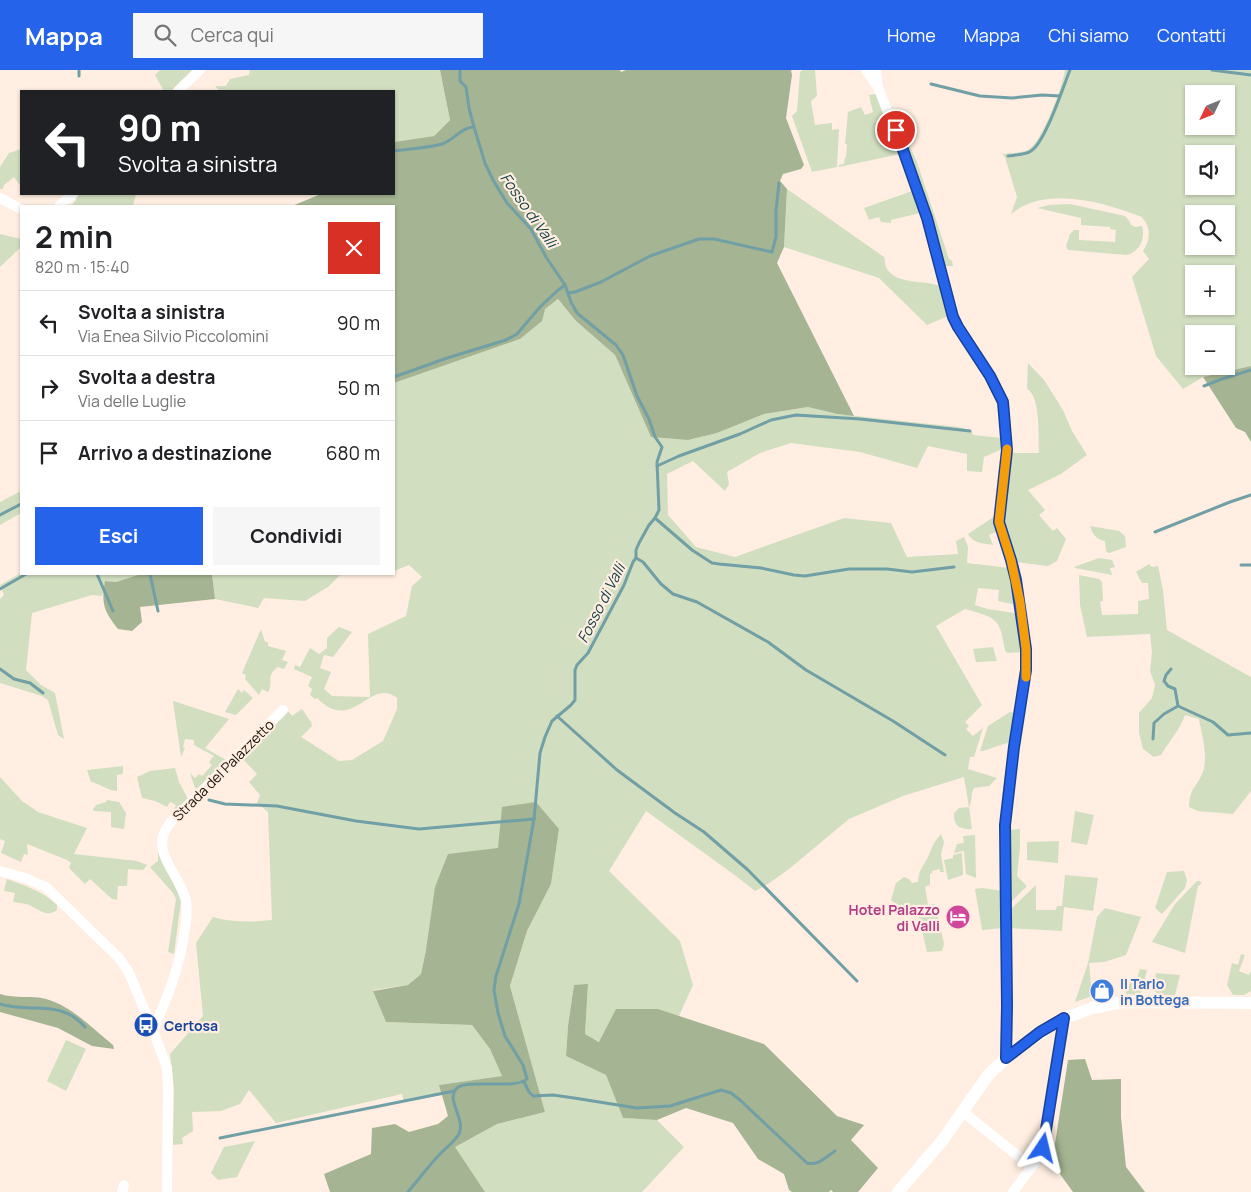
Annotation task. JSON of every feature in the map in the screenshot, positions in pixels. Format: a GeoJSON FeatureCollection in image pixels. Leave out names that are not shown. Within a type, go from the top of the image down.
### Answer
{"type":"FeatureCollection","features":[{"type":"Feature","properties":{"kind":"main road"},"geometry":{"type":"LineString","coordinates":[[898,1192],[938,1147],[982,1082],[1006,1058],[1040,1032],[1064,1018],[1092,1008],[1123,1002],[1251,1003]]}},
{"type":"Feature","properties":{"kind":"street"},"geometry":{"type":"LineString","coordinates":[[179,90],[200,70]]}},
{"type":"Feature","properties":{"kind":"street"},"geometry":{"type":"LineString","coordinates":[[866,70],[878,87],[922,201],[953,317],[994,383],[1004,405],[1007,450],[999,522],[1011,560],[1019,595],[1027,662],[1012,756],[1005,825],[1006,1058]]}},
{"type":"Feature","properties":{"kind":"street"},"geometry":{"type":"LineString","coordinates":[[876,70],[878,87]]}},
{"type":"Feature","properties":{"kind":"street"},"geometry":{"type":"LineString","coordinates":[[60,205],[72,195]]}},
{"type":"Feature","properties":{"kind":"street"},"geometry":{"type":"LineString","coordinates":[[0,198],[20,208]]}},
{"type":"Feature","properties":{"kind":"street","name":"Strada del Palazzetto"},"geometry":{"type":"LineString","coordinates":[[153,1030],[179,964],[187,912],[185,895],[165,856],[162,841],[163,834],[170,823],[283,710]]}},
{"type":"Feature","properties":{"kind":"street"},"geometry":{"type":"LineString","coordinates":[[0,871],[25,878],[46,887],[119,958],[129,973],[165,1060],[168,1076],[167,1192]]}},
{"type":"Feature","properties":{"kind":"street"},"geometry":{"type":"LineString","coordinates":[[1013,1192],[1032,1167],[1044,1145],[1064,1018]]}},
{"type":"Feature","properties":{"kind":"street"},"geometry":{"type":"LineString","coordinates":[[963,1112],[1032,1167]]}},
{"type":"Feature","properties":{"kind":"green space"},"geometry":{"type":"Polygon","coordinates":[[[160,70],[192,70],[172,90],[163,90],[155,75],[160,70]]]}},
{"type":"Feature","properties":{"kind":"green space"},"geometry":{"type":"Polygon","coordinates":[[[250,70],[440,70],[450,120],[434,136],[395,142],[395,90],[219,90],[215,86],[226,86],[230,79],[249,75],[250,70]]]}},
{"type":"Feature","properties":{"kind":"green space"},"geometry":{"type":"Polygon","coordinates":[[[440,70],[620,70],[621,72],[626,70],[791,70],[792,75],[786,118],[804,165],[801,169],[783,174],[780,181],[787,189],[784,247],[777,263],[854,416],[808,407],[764,414],[717,433],[688,440],[651,437],[615,355],[576,321],[558,299],[545,309],[542,321],[520,339],[395,383],[395,205],[294,205],[319,195],[395,195],[395,142],[434,136],[450,120],[440,70]]]}},
{"type":"Feature","properties":{"kind":"green space"},"geometry":{"type":"Polygon","coordinates":[[[803,70],[815,70],[817,96],[811,101],[815,125],[832,123],[832,130],[839,129],[837,167],[812,172],[792,116],[797,111],[800,72],[803,70]]]}},
{"type":"Feature","properties":{"kind":"green space"},"geometry":{"type":"Polygon","coordinates":[[[1065,70],[1251,70],[1251,366],[1235,370],[1235,325],[1185,325],[1185,375],[1212,375],[1203,377],[1183,389],[1156,356],[1132,277],[1149,259],[1143,251],[1149,234],[1147,225],[1142,217],[1093,202],[1058,198],[1041,200],[1025,205],[1011,214],[1017,197],[1005,157],[1002,154],[1025,151],[1034,145],[1045,126],[1056,100],[1065,70]]]}},
{"type":"Feature","properties":{"kind":"green space"},"geometry":{"type":"Polygon","coordinates":[[[877,94],[900,154],[839,167],[839,165],[844,164],[846,157],[847,144],[845,144],[848,112],[861,107],[865,115],[873,112],[869,95],[877,94]]]}},
{"type":"Feature","properties":{"kind":"green space"},"geometry":{"type":"Polygon","coordinates":[[[907,140],[917,162],[953,266],[942,264],[904,143],[907,140]]]}},
{"type":"Feature","properties":{"kind":"green space"},"geometry":{"type":"Polygon","coordinates":[[[20,149],[20,184],[14,177],[4,185],[3,189],[0,189],[0,167],[9,153],[20,149]]]}},
{"type":"Feature","properties":{"kind":"green space"},"geometry":{"type":"Polygon","coordinates":[[[787,189],[884,257],[886,268],[897,278],[940,286],[948,316],[927,325],[879,278],[784,247],[787,189]]]}},
{"type":"Feature","properties":{"kind":"green space"},"geometry":{"type":"Polygon","coordinates":[[[912,191],[920,213],[891,220],[891,223],[881,222],[879,217],[869,220],[864,208],[912,191]]]}},
{"type":"Feature","properties":{"kind":"green space"},"geometry":{"type":"Polygon","coordinates":[[[136,195],[133,205],[72,205],[76,200],[76,196],[136,195]]]}},
{"type":"Feature","properties":{"kind":"green space"},"geometry":{"type":"Polygon","coordinates":[[[1070,204],[1125,216],[1131,225],[1135,227],[1142,226],[1143,235],[1138,248],[1131,254],[1126,255],[1068,250],[1066,246],[1070,234],[1074,230],[1079,230],[1079,240],[1115,242],[1116,230],[1110,229],[1110,227],[1081,225],[1081,218],[1037,208],[1049,205],[1070,204]]]}},
{"type":"Feature","properties":{"kind":"green space"},"geometry":{"type":"Polygon","coordinates":[[[0,234],[20,239],[20,248],[0,267],[0,234]]]}},
{"type":"Feature","properties":{"kind":"green space"},"geometry":{"type":"Polygon","coordinates":[[[558,299],[576,321],[615,355],[651,437],[688,440],[717,433],[764,414],[808,407],[837,414],[958,427],[971,430],[973,435],[1002,438],[1002,449],[984,457],[982,472],[967,471],[967,454],[928,446],[917,468],[860,452],[791,443],[760,453],[727,472],[729,484],[725,491],[693,461],[667,474],[668,515],[696,547],[735,557],[844,518],[891,523],[907,557],[958,554],[956,541],[964,537],[968,547],[967,563],[1010,568],[1017,600],[1012,604],[998,601],[999,590],[978,588],[975,605],[1014,613],[1019,619],[1021,652],[1008,653],[1005,651],[999,626],[995,621],[976,612],[965,609],[936,626],[982,705],[965,722],[969,726],[966,729],[973,736],[983,728],[974,757],[970,757],[968,769],[997,778],[989,786],[974,788],[969,807],[964,777],[903,796],[849,819],[789,869],[755,891],[646,811],[609,871],[680,941],[693,985],[679,1016],[657,1009],[600,1042],[585,1034],[588,985],[574,985],[566,1056],[606,1075],[623,1118],[657,1120],[684,1147],[642,1192],[485,1192],[454,1147],[497,1124],[545,1112],[510,986],[527,931],[551,884],[559,829],[535,802],[498,848],[426,950],[421,974],[408,985],[373,990],[386,1022],[472,1025],[490,1049],[502,1076],[440,1085],[442,1095],[404,1102],[402,1094],[276,1123],[249,1090],[240,1104],[221,1111],[192,1112],[193,1131],[182,1138],[183,1144],[173,1145],[174,1088],[170,1054],[203,1016],[196,943],[213,917],[243,922],[272,920],[268,812],[257,803],[260,795],[249,782],[257,774],[240,756],[286,709],[292,716],[302,709],[312,726],[301,737],[339,761],[352,760],[383,741],[397,709],[397,698],[387,693],[378,694],[360,704],[341,711],[330,708],[310,695],[312,689],[308,686],[312,677],[294,669],[295,665],[300,667],[310,648],[319,654],[327,648],[327,638],[339,627],[352,632],[333,657],[324,655],[320,668],[331,672],[324,689],[332,696],[370,697],[368,634],[406,616],[412,586],[422,577],[409,565],[395,571],[395,383],[520,339],[545,309],[558,299]]]}},
{"type":"Feature","properties":{"kind":"green space"},"geometry":{"type":"Polygon","coordinates":[[[1028,363],[1044,380],[1063,410],[1072,431],[1087,455],[1061,474],[1028,490],[1045,510],[1039,515],[1053,531],[1057,528],[1066,539],[1057,561],[1048,566],[1016,562],[1002,528],[1007,477],[1012,453],[1039,453],[1037,408],[1035,400],[1027,389],[1028,363]]]}},
{"type":"Feature","properties":{"kind":"green space"},"geometry":{"type":"Polygon","coordinates":[[[1251,366],[1251,442],[1245,432],[1236,428],[1203,377],[1235,375],[1235,370],[1251,366]]]}},
{"type":"Feature","properties":{"kind":"green space"},"geometry":{"type":"Polygon","coordinates":[[[20,492],[20,514],[0,525],[0,502],[20,492]]]}},
{"type":"Feature","properties":{"kind":"green space"},"geometry":{"type":"Polygon","coordinates":[[[995,516],[996,532],[989,535],[993,545],[973,540],[970,537],[968,534],[995,516]]]}},
{"type":"Feature","properties":{"kind":"green space"},"geometry":{"type":"Polygon","coordinates":[[[1090,526],[1119,531],[1125,536],[1126,547],[1109,553],[1106,551],[1105,541],[1095,536],[1090,526]]]}},
{"type":"Feature","properties":{"kind":"green space"},"geometry":{"type":"Polygon","coordinates":[[[1099,558],[1112,560],[1115,567],[1110,568],[1112,575],[1074,567],[1099,558]]]}},
{"type":"Feature","properties":{"kind":"green space"},"geometry":{"type":"Polygon","coordinates":[[[1149,564],[1152,567],[1158,566],[1163,590],[1167,630],[1251,677],[1251,791],[1233,814],[1198,811],[1189,807],[1192,792],[1202,774],[1205,761],[1199,719],[1185,715],[1161,755],[1154,757],[1143,749],[1139,733],[1139,713],[1152,698],[1155,685],[1150,671],[1152,652],[1150,634],[1087,637],[1080,605],[1079,575],[1099,579],[1102,582],[1103,601],[1100,602],[1102,615],[1138,614],[1138,601],[1149,599],[1148,583],[1142,583],[1136,572],[1149,564]]]}},
{"type":"Feature","properties":{"kind":"green space"},"geometry":{"type":"Polygon","coordinates":[[[20,574],[138,575],[116,582],[106,581],[102,596],[92,595],[32,613],[26,670],[41,685],[55,693],[64,739],[58,735],[48,700],[42,696],[0,683],[0,599],[4,595],[0,585],[20,574]]]}},
{"type":"Feature","properties":{"kind":"green space"},"geometry":{"type":"Polygon","coordinates":[[[138,575],[212,575],[215,599],[140,607],[142,622],[132,631],[118,629],[107,612],[103,596],[105,581],[116,582],[138,575]]]}},
{"type":"Feature","properties":{"kind":"green space"},"geometry":{"type":"Polygon","coordinates":[[[212,575],[340,575],[328,587],[305,601],[264,598],[258,608],[215,599],[212,575]]]}},
{"type":"Feature","properties":{"kind":"green space"},"geometry":{"type":"Polygon","coordinates":[[[261,629],[265,642],[268,642],[268,646],[286,651],[282,660],[288,662],[284,669],[278,667],[274,670],[268,692],[262,689],[259,695],[245,679],[246,675],[242,673],[261,629]]]}},
{"type":"Feature","properties":{"kind":"green space"},"geometry":{"type":"Polygon","coordinates":[[[993,647],[997,661],[976,662],[973,649],[993,647]]]}},
{"type":"Feature","properties":{"kind":"green space"},"geometry":{"type":"Polygon","coordinates":[[[238,689],[242,693],[244,690],[253,698],[236,715],[225,712],[238,689]]]}},
{"type":"Feature","properties":{"kind":"green space"},"geometry":{"type":"Polygon","coordinates":[[[173,701],[229,719],[205,748],[226,760],[196,791],[190,773],[195,778],[199,774],[202,776],[212,765],[209,762],[214,756],[194,745],[194,740],[185,739],[183,747],[185,748],[181,757],[173,701]]]}},
{"type":"Feature","properties":{"kind":"green space"},"geometry":{"type":"Polygon","coordinates":[[[1010,712],[1015,713],[1010,742],[980,751],[988,726],[1010,712]]]}},
{"type":"Feature","properties":{"kind":"green space"},"geometry":{"type":"Polygon","coordinates":[[[123,766],[123,774],[117,775],[117,791],[91,782],[87,770],[123,766]]]}},
{"type":"Feature","properties":{"kind":"green space"},"geometry":{"type":"Polygon","coordinates":[[[175,768],[179,782],[188,799],[173,815],[171,811],[173,812],[176,805],[170,802],[167,807],[155,801],[142,798],[137,777],[150,771],[175,768]]]}},
{"type":"Feature","properties":{"kind":"green space"},"geometry":{"type":"Polygon","coordinates":[[[0,777],[22,801],[38,812],[87,828],[74,854],[137,861],[147,865],[143,870],[128,869],[127,886],[118,886],[117,900],[112,899],[90,879],[85,884],[69,868],[71,863],[67,860],[27,844],[28,855],[24,854],[21,862],[1,853],[5,841],[0,839],[0,777]]]}},
{"type":"Feature","properties":{"kind":"green space"},"geometry":{"type":"Polygon","coordinates":[[[107,800],[119,802],[126,813],[124,829],[111,827],[111,812],[94,811],[93,809],[96,805],[107,800]]]}},
{"type":"Feature","properties":{"kind":"green space"},"geometry":{"type":"Polygon","coordinates":[[[536,802],[559,829],[551,884],[527,931],[510,986],[545,1112],[497,1124],[455,1147],[485,1192],[330,1192],[324,1174],[371,1154],[372,1128],[395,1124],[409,1132],[438,1124],[448,1116],[439,1085],[502,1076],[490,1049],[472,1025],[386,1022],[373,991],[408,985],[421,974],[435,887],[448,854],[498,848],[502,807],[536,802]]]}},
{"type":"Feature","properties":{"kind":"green space"},"geometry":{"type":"Polygon","coordinates":[[[969,807],[972,829],[964,829],[956,824],[954,813],[959,808],[969,807]]]}},
{"type":"Feature","properties":{"kind":"green space"},"geometry":{"type":"Polygon","coordinates":[[[1075,811],[1094,815],[1087,845],[1071,842],[1075,811]]]}},
{"type":"Feature","properties":{"kind":"green space"},"geometry":{"type":"Polygon","coordinates":[[[1020,829],[1017,876],[1027,886],[1010,903],[1009,830],[1020,829]]]}},
{"type":"Feature","properties":{"kind":"green space"},"geometry":{"type":"Polygon","coordinates":[[[941,834],[944,842],[941,855],[944,872],[940,872],[940,869],[932,871],[930,874],[930,885],[925,887],[928,905],[935,904],[944,944],[942,951],[927,952],[917,910],[904,911],[891,900],[896,883],[904,877],[912,883],[918,882],[921,870],[941,834]]]}},
{"type":"Feature","properties":{"kind":"green space"},"geometry":{"type":"Polygon","coordinates":[[[975,835],[976,878],[966,874],[964,851],[954,853],[957,844],[964,843],[963,836],[975,835]]]}},
{"type":"Feature","properties":{"kind":"green space"},"geometry":{"type":"Polygon","coordinates":[[[1059,841],[1058,863],[1027,860],[1027,842],[1059,841]]]}},
{"type":"Feature","properties":{"kind":"green space"},"geometry":{"type":"Polygon","coordinates":[[[158,846],[181,901],[174,954],[168,952],[176,899],[150,867],[158,861],[158,846]]]}},
{"type":"Feature","properties":{"kind":"green space"},"geometry":{"type":"Polygon","coordinates":[[[962,853],[963,875],[948,880],[944,860],[962,853]]]}},
{"type":"Feature","properties":{"kind":"green space"},"geometry":{"type":"Polygon","coordinates":[[[1184,871],[1187,880],[1185,888],[1162,914],[1155,908],[1167,872],[1184,871]]]}},
{"type":"Feature","properties":{"kind":"green space"},"geometry":{"type":"Polygon","coordinates":[[[1065,875],[1098,878],[1093,911],[1064,907],[1062,931],[1009,928],[1011,909],[1036,885],[1036,910],[1056,910],[1057,906],[1062,906],[1065,875]]]}},
{"type":"Feature","properties":{"kind":"green space"},"geometry":{"type":"Polygon","coordinates":[[[7,879],[34,889],[46,896],[57,905],[57,910],[45,913],[30,905],[13,902],[15,893],[4,891],[7,879]]]}},
{"type":"Feature","properties":{"kind":"green space"},"geometry":{"type":"Polygon","coordinates":[[[1197,881],[1202,883],[1198,886],[1185,953],[1152,942],[1175,904],[1197,881]]]}},
{"type":"Feature","properties":{"kind":"green space"},"geometry":{"type":"Polygon","coordinates":[[[975,889],[1003,891],[1003,928],[982,930],[975,889]]]}},
{"type":"Feature","properties":{"kind":"green space"},"geometry":{"type":"Polygon","coordinates":[[[1105,908],[1141,917],[1126,955],[1104,962],[1089,963],[1092,996],[1075,1002],[1088,963],[1097,917],[1105,908]]]}},
{"type":"Feature","properties":{"kind":"green space"},"geometry":{"type":"Polygon","coordinates":[[[1241,954],[1245,955],[1239,971],[1249,975],[1251,971],[1251,991],[1244,995],[1233,995],[1227,985],[1232,963],[1238,965],[1241,954]]]}},
{"type":"Feature","properties":{"kind":"green space"},"geometry":{"type":"Polygon","coordinates":[[[1140,969],[1147,970],[1141,993],[1139,995],[1126,994],[1126,985],[1136,981],[1140,969]]]}},
{"type":"Feature","properties":{"kind":"green space"},"geometry":{"type":"Polygon","coordinates":[[[1156,973],[1180,975],[1175,995],[1157,995],[1154,989],[1156,973]]]}},
{"type":"Feature","properties":{"kind":"green space"},"geometry":{"type":"Polygon","coordinates":[[[588,984],[585,1034],[599,1042],[616,1009],[658,1009],[764,1044],[837,1116],[864,1125],[851,1140],[878,1168],[858,1192],[833,1192],[831,1190],[829,1192],[792,1192],[789,1190],[784,1174],[758,1159],[733,1123],[686,1108],[657,1120],[623,1118],[606,1075],[566,1056],[574,985],[588,984]]]}},
{"type":"Feature","properties":{"kind":"green space"},"geometry":{"type":"Polygon","coordinates":[[[0,994],[40,998],[56,1002],[82,1019],[113,1045],[114,1049],[92,1046],[58,1028],[0,1012],[0,994]]]}},
{"type":"Feature","properties":{"kind":"green space"},"geometry":{"type":"Polygon","coordinates":[[[66,1040],[86,1049],[66,1091],[47,1081],[66,1040]]]}},
{"type":"Feature","properties":{"kind":"green space"},"geometry":{"type":"Polygon","coordinates":[[[1085,1059],[1092,1080],[1121,1079],[1121,1117],[1126,1167],[1145,1192],[1073,1192],[1052,1163],[1068,1060],[1085,1059]]]}},
{"type":"Feature","properties":{"kind":"green space"},"geometry":{"type":"Polygon","coordinates":[[[255,1141],[237,1177],[218,1180],[211,1173],[224,1147],[255,1141]]]}},
{"type":"Feature","properties":{"kind":"waterway"},"geometry":{"type":"LineString","coordinates":[[79,70],[79,76]]}},
{"type":"Feature","properties":{"kind":"waterway","name":"Fosso di Valli"},"geometry":{"type":"LineString","coordinates":[[408,1192],[432,1162],[459,1134],[460,1123],[453,1099],[456,1089],[470,1084],[512,1084],[527,1079],[523,1065],[505,1036],[494,990],[496,976],[519,904],[534,819],[540,753],[552,721],[575,700],[575,670],[577,665],[588,653],[624,585],[636,558],[636,550],[639,543],[659,510],[657,462],[662,447],[655,437],[649,419],[637,396],[623,355],[616,345],[577,313],[565,285],[546,257],[531,229],[507,203],[493,180],[485,163],[474,127],[466,87],[460,81],[460,70]]}},
{"type":"Feature","properties":{"kind":"waterway"},"geometry":{"type":"LineString","coordinates":[[1008,156],[1026,153],[1036,146],[1048,126],[1070,70]]}},
{"type":"Feature","properties":{"kind":"waterway"},"geometry":{"type":"LineString","coordinates":[[1212,70],[1251,75]]}},
{"type":"Feature","properties":{"kind":"waterway"},"geometry":{"type":"LineString","coordinates":[[931,84],[980,96],[1012,98],[1042,95],[1060,96]]}},
{"type":"Feature","properties":{"kind":"waterway"},"geometry":{"type":"LineString","coordinates":[[395,151],[442,144],[466,129],[474,127]]}},
{"type":"Feature","properties":{"kind":"waterway"},"geometry":{"type":"LineString","coordinates":[[568,293],[601,282],[650,256],[699,239],[714,239],[772,252],[776,237],[779,183]]}},
{"type":"Feature","properties":{"kind":"waterway"},"geometry":{"type":"LineString","coordinates":[[395,377],[506,340],[517,334],[540,307],[565,285]]}},
{"type":"Feature","properties":{"kind":"waterway"},"geometry":{"type":"LineString","coordinates":[[1204,386],[1251,370]]}},
{"type":"Feature","properties":{"kind":"waterway"},"geometry":{"type":"LineString","coordinates":[[657,466],[771,420],[796,415],[860,419],[970,431]]}},
{"type":"Feature","properties":{"kind":"waterway"},"geometry":{"type":"LineString","coordinates":[[1155,532],[1251,495]]}},
{"type":"Feature","properties":{"kind":"waterway"},"geometry":{"type":"LineString","coordinates":[[0,515],[20,505]]}},
{"type":"Feature","properties":{"kind":"waterway"},"geometry":{"type":"LineString","coordinates":[[655,518],[692,550],[712,563],[761,568],[805,576],[849,569],[887,569],[912,572],[954,567]]}},
{"type":"Feature","properties":{"kind":"waterway"},"geometry":{"type":"LineString","coordinates":[[636,558],[643,562],[661,584],[673,594],[697,602],[768,642],[806,670],[893,721],[945,755]]}},
{"type":"Feature","properties":{"kind":"waterway"},"geometry":{"type":"LineString","coordinates":[[1241,565],[1251,565]]}},
{"type":"Feature","properties":{"kind":"waterway"},"geometry":{"type":"LineString","coordinates":[[0,589],[24,575]]}},
{"type":"Feature","properties":{"kind":"waterway"},"geometry":{"type":"LineString","coordinates":[[97,575],[113,611]]}},
{"type":"Feature","properties":{"kind":"waterway"},"geometry":{"type":"LineString","coordinates":[[150,575],[158,611]]}},
{"type":"Feature","properties":{"kind":"waterway"},"geometry":{"type":"LineString","coordinates":[[0,669],[14,679],[30,683],[43,693]]}},
{"type":"Feature","properties":{"kind":"waterway"},"geometry":{"type":"LineString","coordinates":[[1171,669],[1164,681],[1168,686],[1175,689],[1178,706]]}},
{"type":"Feature","properties":{"kind":"waterway"},"geometry":{"type":"LineString","coordinates":[[1153,739],[1154,723],[1164,714],[1178,706],[1213,722],[1228,735],[1251,733]]}},
{"type":"Feature","properties":{"kind":"waterway"},"geometry":{"type":"LineString","coordinates":[[557,716],[617,770],[704,832],[748,870],[857,981]]}},
{"type":"Feature","properties":{"kind":"waterway"},"geometry":{"type":"LineString","coordinates":[[209,800],[225,804],[277,806],[356,821],[419,829],[534,819]]}},
{"type":"Feature","properties":{"kind":"waterway"},"geometry":{"type":"LineString","coordinates":[[0,1004],[11,1007],[55,1010],[75,1018],[85,1027]]}},
{"type":"Feature","properties":{"kind":"waterway"},"geometry":{"type":"LineString","coordinates":[[524,1082],[533,1096],[553,1095],[637,1108],[670,1106],[721,1090],[731,1093],[740,1100],[807,1163],[818,1162],[835,1151]]}},
{"type":"Feature","properties":{"kind":"waterway"},"geometry":{"type":"LineString","coordinates":[[220,1138],[454,1091]]}},
{"type":"Feature","properties":{"kind":"slow traffic"},"geometry":{"type":"LineString","coordinates":[[1007,449],[999,522],[1011,560],[1020,602],[1025,632],[1026,677]]}},
{"type":"Feature","properties":{"kind":"place","name":"Hotel Palazzo di Valli"},"geometry":{"type":"Point","coordinates":[958,917]}},
{"type":"Feature","properties":{"kind":"place","name":"Il Tarlo in Bottega"},"geometry":{"type":"Point","coordinates":[1102,991]}},
{"type":"Feature","properties":{"kind":"place","name":"Certosa"},"geometry":{"type":"Point","coordinates":[146,1025]}},
{"type":"Feature","properties":{"kind":"route"},"geometry":{"type":"LineString","coordinates":[[896,130],[927,218],[953,317],[990,376],[1004,405],[1007,450],[999,522],[1011,560],[1019,595],[1025,632],[1027,662],[1014,747],[1005,825],[1006,1058],[1040,1032],[1064,1018],[1043,1148]]}}]}
